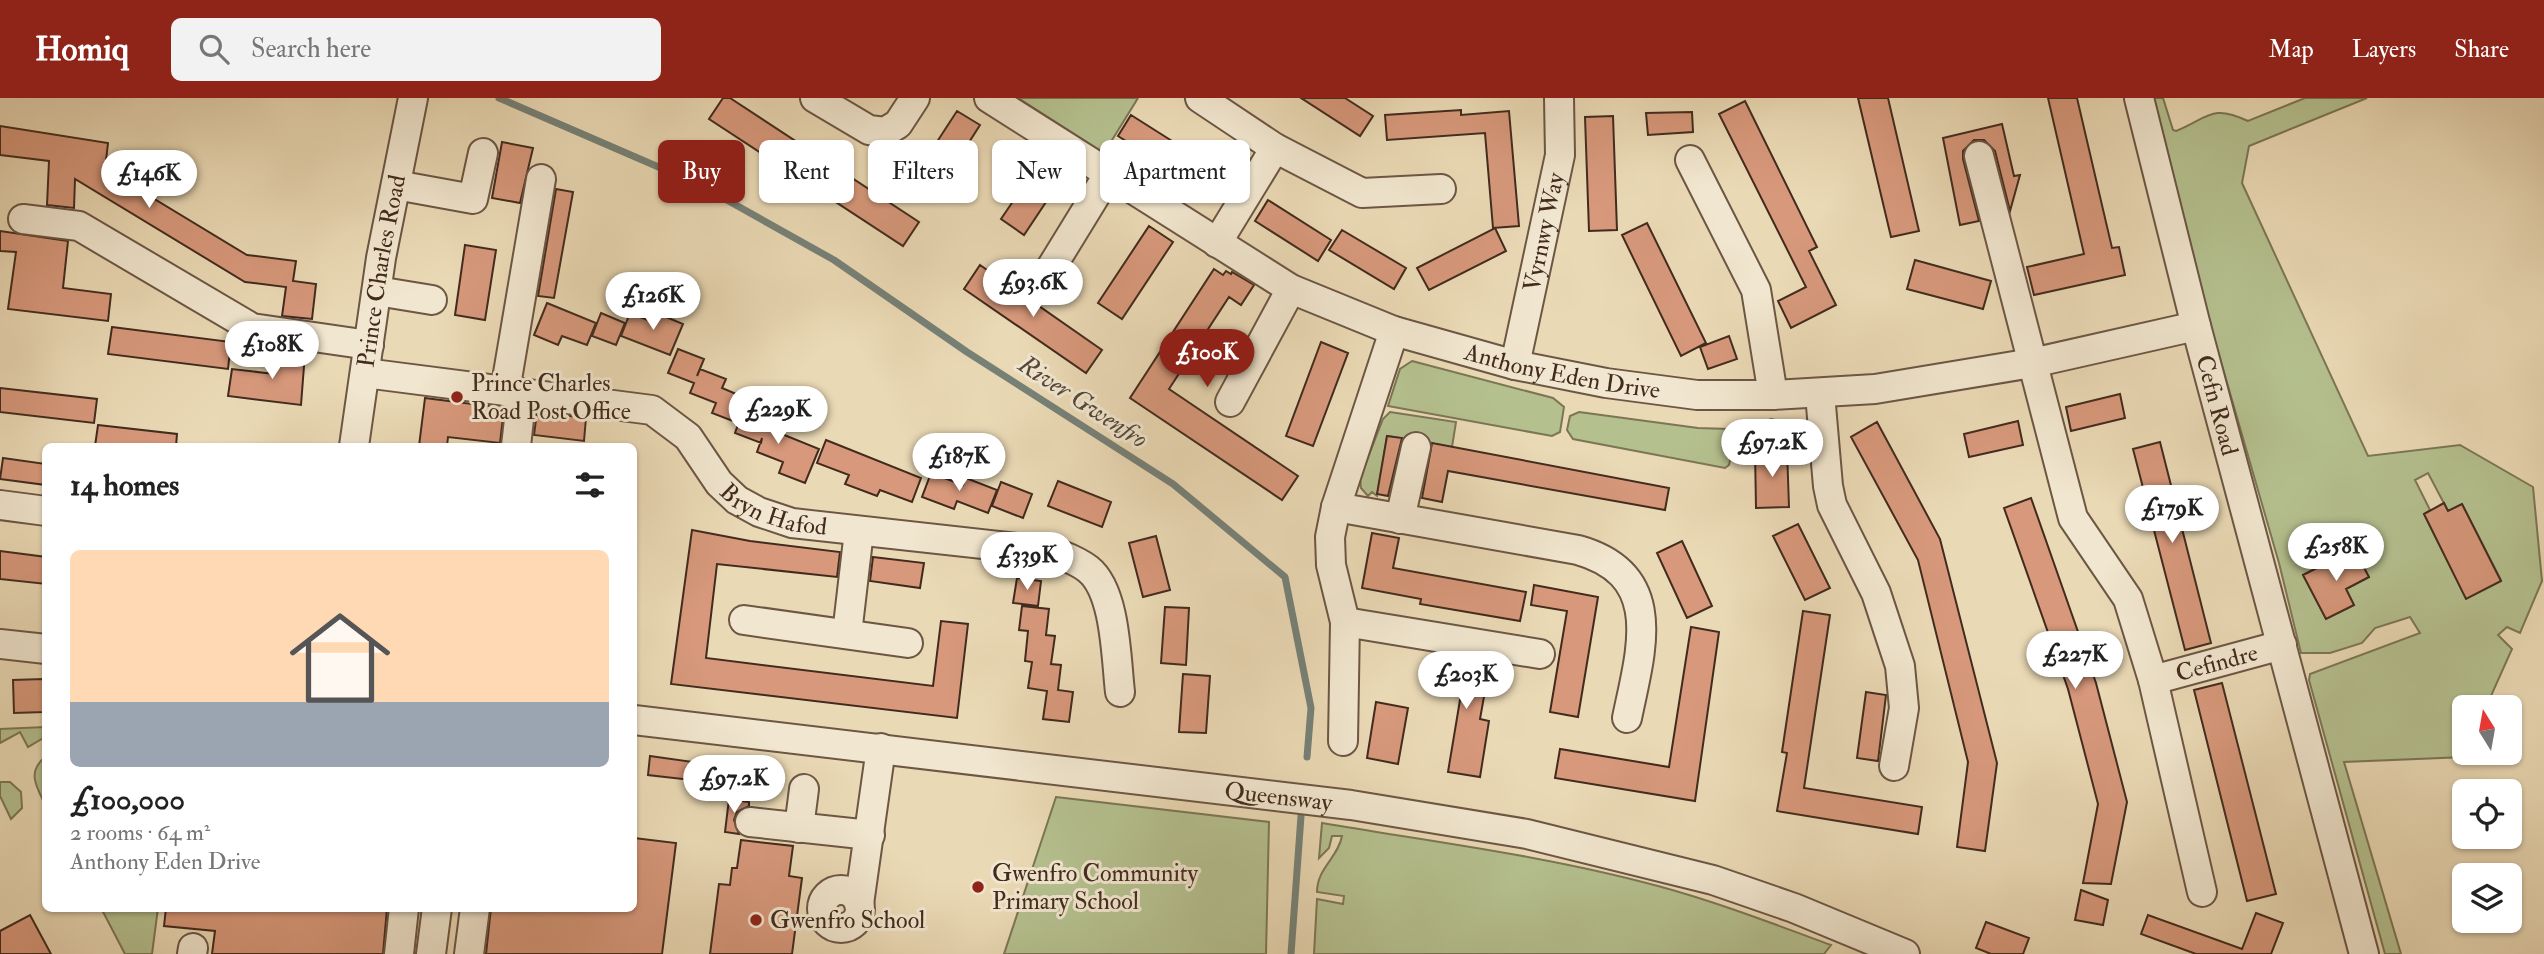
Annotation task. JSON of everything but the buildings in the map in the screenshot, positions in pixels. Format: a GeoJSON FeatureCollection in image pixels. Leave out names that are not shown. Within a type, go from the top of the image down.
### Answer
{"type":"FeatureCollection","features":[{"type":"Feature","properties":{"kind":"street","name":"Prince Charles Road"},"geometry":{"type":"LineString","coordinates":[[354,443],[377,291],[413,98]]}},
{"type":"Feature","properties":{"kind":"street"},"geometry":{"type":"LineString","coordinates":[[815,98],[869,130],[885,132],[898,124],[915,98]]}},
{"type":"Feature","properties":{"kind":"street","name":"Anthony Eden Drive"},"geometry":{"type":"LineString","coordinates":[[989,98],[1100,170]]}},
{"type":"Feature","properties":{"kind":"street"},"geometry":{"type":"LineString","coordinates":[[1200,98],[1275,148],[1362,193],[1441,189]]}},
{"type":"Feature","properties":{"kind":"street","name":"Vyrnwy Way"},"geometry":{"type":"LineString","coordinates":[[1515,365],[1560,155],[1559,98]]}},
{"type":"Feature","properties":{"kind":"street","name":"Cefn Road"},"geometry":{"type":"LineString","coordinates":[[2139,98],[2196,326],[2364,954]]}},
{"type":"Feature","properties":{"kind":"street"},"geometry":{"type":"LineString","coordinates":[[1217,243],[1275,148]]}},
{"type":"Feature","properties":{"kind":"street"},"geometry":{"type":"LineString","coordinates":[[396,185],[473,198],[482,153]]}},
{"type":"Feature","properties":{"kind":"street"},"geometry":{"type":"LineString","coordinates":[[1979,156],[2073,518],[2128,599],[2153,680],[2202,892]]}},
{"type":"Feature","properties":{"kind":"street"},"geometry":{"type":"LineString","coordinates":[[1690,160],[1756,290],[1773,395]]}},
{"type":"Feature","properties":{"kind":"street"},"geometry":{"type":"LineString","coordinates":[[516,443],[514,392],[541,179]]}},
{"type":"Feature","properties":{"kind":"street"},"geometry":{"type":"LineString","coordinates":[[1046,276],[1100,188]]}},
{"type":"Feature","properties":{"kind":"street","name":"Anthony Eden Drive"},"geometry":{"type":"LineString","coordinates":[[1153,203],[1291,289],[1394,331],[1515,365],[1651,391],[1697,396],[1820,394],[1919,384],[2032,363],[2196,326]]}},
{"type":"Feature","properties":{"kind":"street","name":"Bryn Hafod"},"geometry":{"type":"LineString","coordinates":[[23,219],[79,226],[252,328],[367,359],[514,392],[652,410],[688,437],[719,483],[737,500],[759,512],[792,523],[1054,552],[1088,569],[1099,580],[1107,597],[1120,692]]}},
{"type":"Feature","properties":{"kind":"street"},"geometry":{"type":"LineString","coordinates":[[1230,402],[1291,289]]}},
{"type":"Feature","properties":{"kind":"street"},"geometry":{"type":"LineString","coordinates":[[377,291],[432,300]]}},
{"type":"Feature","properties":{"kind":"street"},"geometry":{"type":"LineString","coordinates":[[1343,741],[1345,622],[1331,565],[1330,537],[1336,507],[1394,331]]}},
{"type":"Feature","properties":{"kind":"street"},"geometry":{"type":"LineString","coordinates":[[1820,394],[1832,505],[1876,593],[1900,666],[1904,708],[1895,766]]}},
{"type":"Feature","properties":{"kind":"street"},"geometry":{"type":"LineString","coordinates":[[1401,519],[1416,447]]}},
{"type":"Feature","properties":{"kind":"street"},"geometry":{"type":"LineString","coordinates":[[0,505],[42,510]]}},
{"type":"Feature","properties":{"kind":"street"},"geometry":{"type":"LineString","coordinates":[[1336,507],[1578,551],[1599,556],[1616,567],[1638,600],[1642,620],[1643,641],[1627,718]]}},
{"type":"Feature","properties":{"kind":"street"},"geometry":{"type":"LineString","coordinates":[[847,634],[859,530]]}},
{"type":"Feature","properties":{"kind":"street"},"geometry":{"type":"LineString","coordinates":[[744,620],[908,643]]}},
{"type":"Feature","properties":{"kind":"street"},"geometry":{"type":"LineString","coordinates":[[1345,622],[1540,654]]}},
{"type":"Feature","properties":{"kind":"street"},"geometry":{"type":"LineString","coordinates":[[0,644],[42,649]]}},
{"type":"Feature","properties":{"kind":"street","name":"Cefindre"},"geometry":{"type":"LineString","coordinates":[[2153,680],[2282,645]]}},
{"type":"Feature","properties":{"kind":"street","name":"Queensway"},"geometry":{"type":"LineString","coordinates":[[637,720],[1351,804],[1527,834],[1713,880],[1794,908],[1905,954]]}},
{"type":"Feature","properties":{"kind":"street"},"geometry":{"type":"LineString","coordinates":[[850,897],[864,874],[881,748]]}},
{"type":"Feature","properties":{"kind":"street"},"geometry":{"type":"LineString","coordinates":[[799,828],[804,789]]}},
{"type":"Feature","properties":{"kind":"street"},"geometry":{"type":"LineString","coordinates":[[750,822],[870,835]]}},
{"type":"Feature","properties":{"kind":"street"},"geometry":{"type":"LineString","coordinates":[[399,954],[404,912]]}},
{"type":"Feature","properties":{"kind":"street"},"geometry":{"type":"LineString","coordinates":[[431,954],[436,912]]}},
{"type":"Feature","properties":{"kind":"street"},"geometry":{"type":"LineString","coordinates":[[469,954],[474,912]]}},
{"type":"Feature","properties":{"kind":"green space"},"geometry":{"type":"Polygon","coordinates":[[[1018,98],[1138,98],[1112,140],[1100,140],[1100,150],[1018,98]]]}},
{"type":"Feature","properties":{"kind":"green space"},"geometry":{"type":"Polygon","coordinates":[[[2151,98],[2163,98],[2173,130],[2176,131],[2211,114],[2226,113],[2248,121],[2305,98],[2367,98],[2249,146],[2242,183],[2368,456],[2460,445],[2533,487],[2542,581],[2520,633],[2507,627],[2498,635],[2512,649],[2491,695],[2452,695],[2452,758],[2344,762],[2401,954],[2385,954],[2309,680],[2310,674],[2420,633],[2410,617],[2375,628],[2362,643],[2330,653],[2301,653],[2279,563],[2187,244],[2151,98]],[[2428,473],[2415,480],[2430,510],[2424,514],[2466,598],[2501,580],[2462,504],[2448,511],[2428,473]],[[2354,549],[2303,575],[2326,619],[2354,605],[2346,589],[2369,577],[2354,549]]]}},
{"type":"Feature","properties":{"kind":"green space"},"geometry":{"type":"Polygon","coordinates":[[[1412,361],[1553,398],[1564,407],[1560,432],[1552,436],[1388,406],[1400,369],[1412,361]]]}},
{"type":"Feature","properties":{"kind":"green space"},"geometry":{"type":"Polygon","coordinates":[[[1390,412],[1456,422],[1452,447],[1387,436],[1377,496],[1372,492],[1368,496],[1361,488],[1360,478],[1383,419],[1390,412]]]}},
{"type":"Feature","properties":{"kind":"green space"},"geometry":{"type":"Polygon","coordinates":[[[1579,412],[1698,428],[1729,429],[1735,438],[1729,465],[1725,468],[1573,439],[1567,430],[1570,416],[1579,412]]]}},
{"type":"Feature","properties":{"kind":"green space"},"geometry":{"type":"Polygon","coordinates":[[[1771,419],[1804,422],[1811,434],[1813,446],[1742,449],[1747,428],[1771,419]]]}},
{"type":"Feature","properties":{"kind":"green space"},"geometry":{"type":"Polygon","coordinates":[[[42,727],[42,739],[28,747],[20,732],[0,743],[0,729],[42,727]]]}},
{"type":"Feature","properties":{"kind":"green space"},"geometry":{"type":"Polygon","coordinates":[[[42,760],[42,798],[35,779],[42,760]]]}},
{"type":"Feature","properties":{"kind":"green space"},"geometry":{"type":"Polygon","coordinates":[[[0,782],[10,782],[21,792],[22,808],[11,819],[0,796],[0,782]]]}},
{"type":"Feature","properties":{"kind":"green space"},"geometry":{"type":"Polygon","coordinates":[[[1056,797],[1269,822],[1266,954],[1004,954],[1056,797]]]}},
{"type":"Feature","properties":{"kind":"green space"},"geometry":{"type":"Polygon","coordinates":[[[1322,823],[1491,850],[1617,875],[1702,899],[1831,945],[1824,954],[1314,954],[1317,899],[1343,904],[1344,896],[1317,892],[1320,876],[1340,844],[1342,836],[1332,836],[1329,848],[1319,858],[1322,823]]]}},
{"type":"Feature","properties":{"kind":"green space"},"geometry":{"type":"Polygon","coordinates":[[[103,912],[157,912],[152,954],[125,954],[103,912]]]}},
{"type":"Feature","properties":{"kind":"waterway","name":"River Gwenfro"},"geometry":{"type":"LineString","coordinates":[[499,98],[700,185],[834,260],[967,352],[1173,484],[1285,577],[1311,708],[1307,757]]}},
{"type":"Feature","properties":{"kind":"waterway","name":"River Gwenfro"},"geometry":{"type":"LineString","coordinates":[[1291,954],[1301,816]]}},
{"type":"Feature","properties":{"kind":"place","name":"Prince Charles Road Post Office"},"geometry":{"type":"Point","coordinates":[457,397]}},
{"type":"Feature","properties":{"kind":"place","name":"Gwenfro Community Primary School"},"geometry":{"type":"Point","coordinates":[978,887]}},
{"type":"Feature","properties":{"kind":"place","name":"Gwenfro School"},"geometry":{"type":"Point","coordinates":[756,920]}}]}
